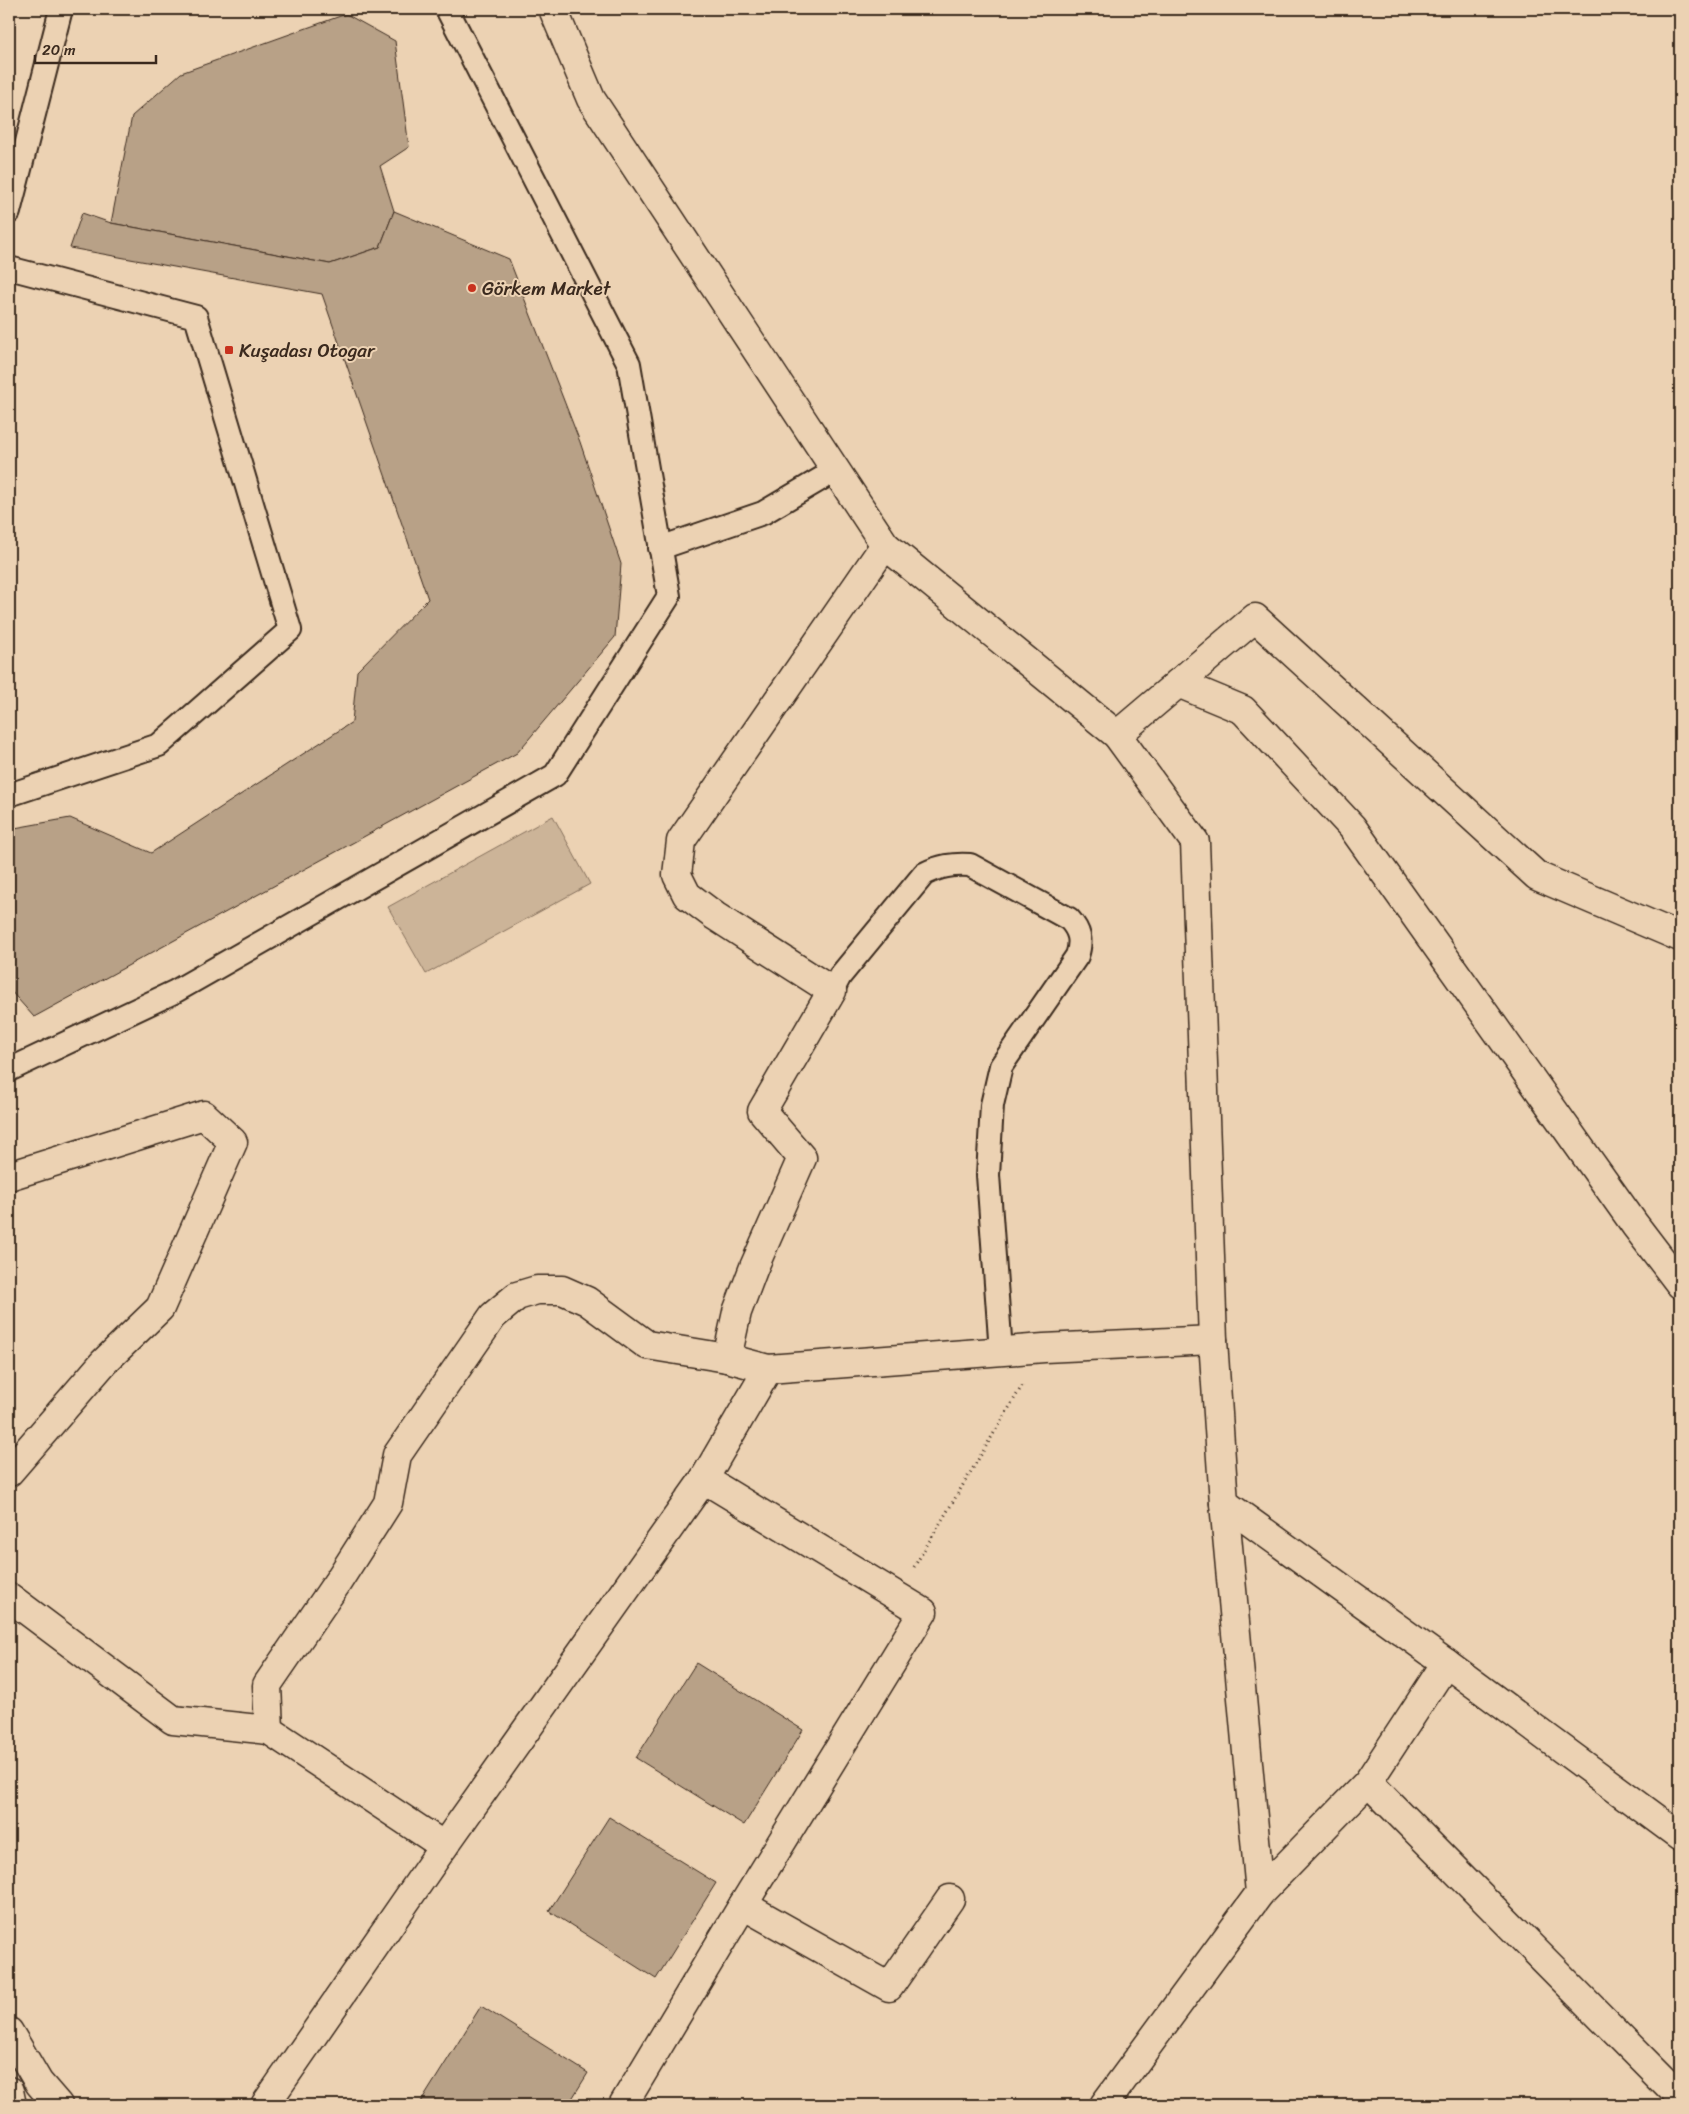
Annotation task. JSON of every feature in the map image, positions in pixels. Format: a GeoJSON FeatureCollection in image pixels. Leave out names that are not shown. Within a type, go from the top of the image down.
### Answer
{"type":"FeatureCollection","features":[{"type":"Feature","properties":{"kind":"main road"},"geometry":{"type":"LineString","coordinates":[[553,9],[591,99],[886,545],[1117,734],[1195,842],[1212,1340],[1224,1503],[1260,1893]]}},
{"type":"Feature","properties":{"kind":"main road"},"geometry":{"type":"LineString","coordinates":[[727,1358],[737,1312],[754,1266],[802,1158],[762,1111],[832,991],[715,916],[687,895],[677,875],[682,841],[886,545]]}},
{"type":"Feature","properties":{"kind":"main road"},"geometry":{"type":"LineString","coordinates":[[1117,734],[1255,618],[1538,876],[1680,937]]}},
{"type":"Feature","properties":{"kind":"main road"},"geometry":{"type":"LineString","coordinates":[[1178,683],[1243,710],[1352,826],[1629,1217],[1680,1284]]}},
{"type":"Feature","properties":{"kind":"main road"},"geometry":{"type":"LineString","coordinates":[[9,1176],[204,1115],[233,1142],[160,1308],[104,1362],[9,1472]]}},
{"type":"Feature","properties":{"kind":"main road"},"geometry":{"type":"LineString","coordinates":[[269,1730],[267,1685],[337,1583],[388,1503],[397,1455],[493,1316],[517,1296],[537,1290],[562,1290],[587,1302],[647,1345],[727,1358],[768,1369],[1044,1348],[1212,1340]]}},
{"type":"Feature","properties":{"kind":"main road"},"geometry":{"type":"LineString","coordinates":[[265,2105],[444,1846],[704,1479],[768,1369]]}},
{"type":"Feature","properties":{"kind":"main road"},"geometry":{"type":"LineString","coordinates":[[623,2105],[923,1612],[704,1479]]}},
{"type":"Feature","properties":{"kind":"main road"},"geometry":{"type":"LineString","coordinates":[[1224,1503],[1446,1663],[1680,1836]]}},
{"type":"Feature","properties":{"kind":"main road"},"geometry":{"type":"LineString","coordinates":[[9,1598],[173,1720],[269,1730],[444,1846]]}},
{"type":"Feature","properties":{"kind":"main road"},"geometry":{"type":"LineString","coordinates":[[1104,2105],[1260,1893],[1368,1782],[1446,1663]]}},
{"type":"Feature","properties":{"kind":"main road"},"geometry":{"type":"LineString","coordinates":[[1368,1782],[1680,2097]]}},
{"type":"Feature","properties":{"kind":"main road"},"geometry":{"type":"LineString","coordinates":[[743,1905],[889,1987],[950,1899]]}},
{"type":"Feature","properties":{"kind":"main road"},"geometry":{"type":"LineString","coordinates":[[9,2032],[39,2083],[58,2105]]}},
{"type":"Feature","properties":{"kind":"main road"},"geometry":{"type":"LineString","coordinates":[[9,2091],[12,2105]]}},
{"type":"Feature","properties":{"kind":"lane"},"geometry":{"type":"LineString","coordinates":[[9,212],[61,9]]}},
{"type":"Feature","properties":{"kind":"lane"},"geometry":{"type":"LineString","coordinates":[[9,1070],[174,992],[555,775],[669,596],[629,364],[448,9]]}},
{"type":"Feature","properties":{"kind":"lane"},"geometry":{"type":"LineString","coordinates":[[9,268],[196,317],[290,630],[159,745],[9,795]]}},
{"type":"Feature","properties":{"kind":"lane"},"geometry":{"type":"LineString","coordinates":[[660,548],[763,513],[836,470]]}},
{"type":"Feature","properties":{"kind":"lane"},"geometry":{"type":"LineString","coordinates":[[832,991],[840,976],[924,874],[952,864],[970,865],[1069,919],[1076,927],[1080,937],[1077,956],[1001,1066],[992,1105],[988,1175],[1001,1352]]}},
{"type":"Feature","properties":{"kind":"path"},"geometry":{"type":"LineString","coordinates":[[897,1596],[1044,1348]]}},
{"type":"Feature","properties":{"kind":"shaded area"},"geometry":{"type":"Polygon","coordinates":[[[553,816],[590,884],[426,974],[388,907],[553,816]]]}},
{"type":"Feature","properties":{"kind":"building"},"geometry":{"type":"Polygon","coordinates":[[[346,14],[395,41],[409,147],[380,166],[394,211],[380,247],[330,264],[111,223],[132,116],[181,73],[346,14]]]}},
{"type":"Feature","properties":{"kind":"building"},"geometry":{"type":"Polygon","coordinates":[[[394,211],[509,259],[580,442],[621,564],[615,637],[517,753],[34,1017],[9,989],[9,829],[70,818],[151,853],[352,722],[357,671],[428,599],[322,294],[70,248],[82,213],[111,223],[330,264],[380,247],[394,211]]]}},
{"type":"Feature","properties":{"kind":"building"},"geometry":{"type":"Polygon","coordinates":[[[696,1663],[803,1730],[744,1825],[636,1758],[696,1663]]]}},
{"type":"Feature","properties":{"kind":"building"},"geometry":{"type":"Polygon","coordinates":[[[609,1817],[716,1883],[656,1979],[549,1911],[609,1817]]]}},
{"type":"Feature","properties":{"kind":"building"},"geometry":{"type":"Polygon","coordinates":[[[481,2006],[588,2073],[568,2105],[427,2105],[421,2102],[481,2006]]]}},
{"type":"Feature","properties":{"kind":"place","name":"Görkem Market"},"geometry":{"type":"Point","coordinates":[472,288]}},
{"type":"Feature","properties":{"kind":"place","name":"Kuşadası Otogar"},"geometry":{"type":"Point","coordinates":[229,350]}}]}
